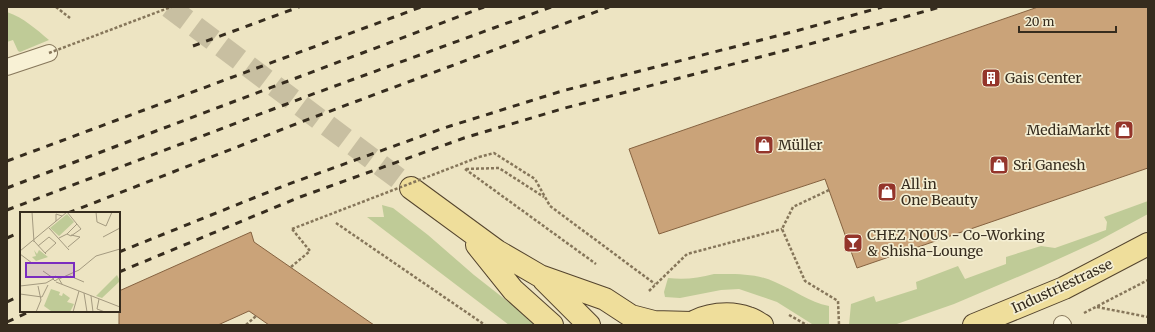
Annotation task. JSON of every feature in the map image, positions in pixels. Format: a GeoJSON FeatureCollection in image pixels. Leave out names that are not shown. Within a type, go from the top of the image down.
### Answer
{"type":"FeatureCollection","features":[{"type":"Feature","properties":{"kind":"main road"},"geometry":{"type":"LineString","coordinates":[[410,188],[497,251],[540,276],[605,299],[631,316],[654,322],[691,324],[710,316],[729,314],[747,317],[762,325]]}},
{"type":"Feature","properties":{"kind":"main road"},"geometry":{"type":"LineString","coordinates":[[463,226],[513,290],[552,325]]}},
{"type":"Feature","properties":{"kind":"main road","name":"Industriestrasse"},"geometry":{"type":"LineString","coordinates":[[974,325],[1064,288],[1148,244]]}},
{"type":"Feature","properties":{"kind":"main road"},"geometry":{"type":"LineString","coordinates":[[540,276],[589,325]]}},
{"type":"Feature","properties":{"kind":"lane"},"geometry":{"type":"LineString","coordinates":[[7,67],[49,53]]}},
{"type":"Feature","properties":{"kind":"path"},"geometry":{"type":"LineString","coordinates":[[56,7],[70,18]]}},
{"type":"Feature","properties":{"kind":"path"},"geometry":{"type":"LineString","coordinates":[[49,53],[172,7]]}},
{"type":"Feature","properties":{"kind":"path"},"geometry":{"type":"LineString","coordinates":[[291,267],[310,251],[292,229],[479,157],[494,154],[536,180],[550,206],[655,284]]}},
{"type":"Feature","properties":{"kind":"path"},"geometry":{"type":"LineString","coordinates":[[545,197],[499,168],[465,169],[599,266]]}},
{"type":"Feature","properties":{"kind":"path"},"geometry":{"type":"LineString","coordinates":[[829,190],[793,206],[782,229],[805,281],[838,301],[839,325]]}},
{"type":"Feature","properties":{"kind":"path"},"geometry":{"type":"LineString","coordinates":[[336,223],[485,325]]}},
{"type":"Feature","properties":{"kind":"path"},"geometry":{"type":"LineString","coordinates":[[647,293],[687,254],[782,229]]}},
{"type":"Feature","properties":{"kind":"path"},"geometry":{"type":"LineString","coordinates":[[1062,325],[1148,280]]}},
{"type":"Feature","properties":{"kind":"path"},"geometry":{"type":"LineString","coordinates":[[1096,307],[1148,317]]}},
{"type":"Feature","properties":{"kind":"path"},"geometry":{"type":"LineString","coordinates":[[246,325],[256,316]]}},
{"type":"Feature","properties":{"kind":"green space"},"geometry":{"type":"Polygon","coordinates":[[[7,12],[24,21],[49,40],[20,52],[18,51],[13,40],[7,42],[7,12]]]}},
{"type":"Feature","properties":{"kind":"green space"},"geometry":{"type":"Polygon","coordinates":[[[1148,201],[1148,214],[1098,241],[954,304],[894,325],[849,325],[851,304],[874,296],[876,302],[917,289],[916,282],[958,266],[965,279],[1006,264],[1006,257],[1041,246],[1055,248],[1106,230],[1107,222],[1104,217],[1148,201]]]}},
{"type":"Feature","properties":{"kind":"green space"},"geometry":{"type":"Polygon","coordinates":[[[382,205],[393,208],[428,235],[474,275],[538,325],[509,325],[367,217],[384,217],[382,205]]]}},
{"type":"Feature","properties":{"kind":"green space"},"geometry":{"type":"Polygon","coordinates":[[[714,274],[738,274],[760,277],[782,285],[808,299],[829,306],[829,325],[812,324],[777,302],[739,289],[721,290],[680,298],[665,297],[664,292],[668,278],[680,279],[702,277],[714,274]]]}},
{"type":"Feature","properties":{"kind":"building","name":"Gais Center"},"geometry":{"type":"Polygon","coordinates":[[[1038,7],[1148,7],[1148,168],[857,268],[825,179],[659,234],[629,149],[1038,7]]]}},
{"type":"Feature","properties":{"kind":"building"},"geometry":{"type":"Polygon","coordinates":[[[251,232],[254,242],[374,325],[269,325],[249,311],[218,325],[119,325],[120,291],[251,232]]]}},
{"type":"Feature","properties":{"kind":"tunnel"},"geometry":{"type":"LineString","coordinates":[[169,7],[411,188]]}},
{"type":"Feature","properties":{"kind":"railway"},"geometry":{"type":"LineString","coordinates":[[193,46],[299,7]]}},
{"type":"Feature","properties":{"kind":"railway"},"geometry":{"type":"LineString","coordinates":[[7,161],[421,7]]}},
{"type":"Feature","properties":{"kind":"railway"},"geometry":{"type":"LineString","coordinates":[[7,188],[484,7]]}},
{"type":"Feature","properties":{"kind":"railway"},"geometry":{"type":"LineString","coordinates":[[7,210],[305,97],[551,7]]}},
{"type":"Feature","properties":{"kind":"railway"},"geometry":{"type":"LineString","coordinates":[[71,212],[301,122],[609,7]]}},
{"type":"Feature","properties":{"kind":"railway"},"geometry":{"type":"LineString","coordinates":[[120,252],[286,185],[444,128],[562,91],[796,31],[882,7]]}},
{"type":"Feature","properties":{"kind":"railway"},"geometry":{"type":"LineString","coordinates":[[120,272],[300,197],[464,138],[565,108],[806,45],[940,7]]}},
{"type":"Feature","properties":{"kind":"railway"},"geometry":{"type":"LineString","coordinates":[[7,238],[20,232]]}},
{"type":"Feature","properties":{"kind":"railway"},"geometry":{"type":"LineString","coordinates":[[7,302],[20,296]]}},
{"type":"Feature","properties":{"kind":"railway"},"geometry":{"type":"LineString","coordinates":[[7,322],[29,312]]}},
{"type":"Feature","properties":{"kind":"place","name":"Gais Center"},"geometry":{"type":"Point","coordinates":[991,78]}},
{"type":"Feature","properties":{"kind":"place","name":"MediaMarkt"},"geometry":{"type":"Point","coordinates":[1124,130]}},
{"type":"Feature","properties":{"kind":"place","name":"Müller"},"geometry":{"type":"Point","coordinates":[764,145]}},
{"type":"Feature","properties":{"kind":"place","name":"Sri Ganesh"},"geometry":{"type":"Point","coordinates":[999,165]}},
{"type":"Feature","properties":{"kind":"place","name":"All in One Beauty"},"geometry":{"type":"Point","coordinates":[887,192]}},
{"type":"Feature","properties":{"kind":"place","name":"CHEZ NOUS - Co-Working & Shisha-Lounge"},"geometry":{"type":"Point","coordinates":[853,243]}}]}
